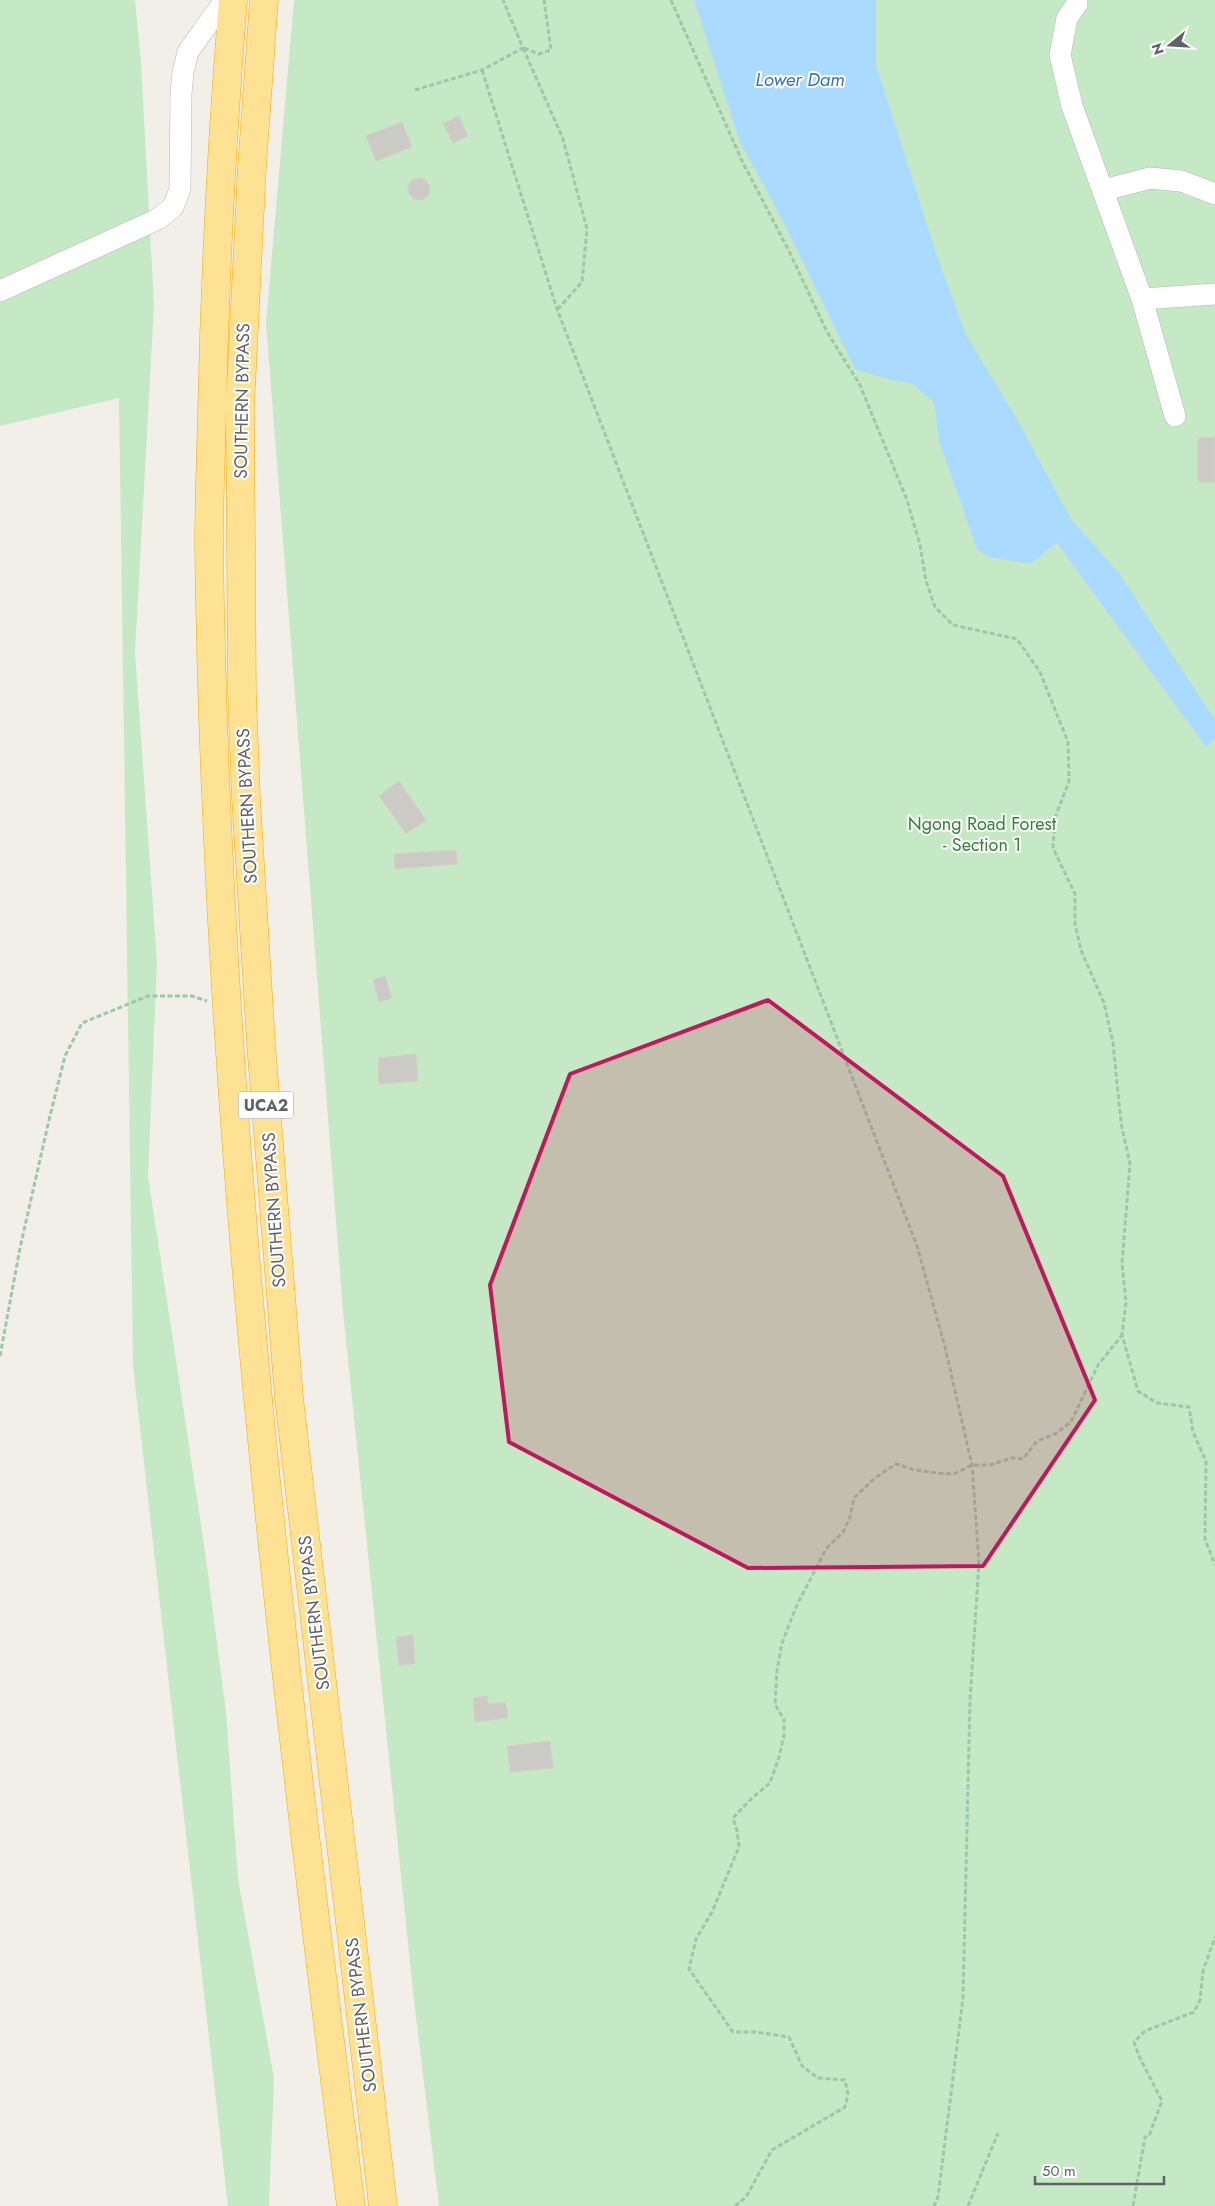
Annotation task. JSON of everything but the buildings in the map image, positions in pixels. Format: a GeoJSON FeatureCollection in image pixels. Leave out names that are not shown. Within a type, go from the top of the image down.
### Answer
{"type":"FeatureCollection","features":[{"type":"Feature","properties":{"kind":"highway","name":"SOUTHERN BYPASS"},"geometry":{"type":"LineString","coordinates":[[233,0],[221,159],[214,301],[209,549],[215,783],[226,1007],[256,1390],[312,1902],[351,2206]]}},
{"type":"Feature","properties":{"kind":"highway","name":"SOUTHERN BYPASS"},"geometry":{"type":"LineString","coordinates":[[264,0],[252,167],[240,407],[242,693],[246,798],[261,1042],[289,1398],[384,2206]]}},
{"type":"Feature","properties":{"kind":"street"},"geometry":{"type":"LineString","coordinates":[[0,291],[158,219],[173,207],[180,189],[183,72],[188,52],[225,0]]}},
{"type":"Feature","properties":{"kind":"street"},"geometry":{"type":"LineString","coordinates":[[1077,4],[1067,18],[1060,55],[1072,106],[1142,299],[1174,416]]}},
{"type":"Feature","properties":{"kind":"street"},"geometry":{"type":"LineString","coordinates":[[1104,190],[1150,178],[1181,181],[1215,194]]}},
{"type":"Feature","properties":{"kind":"street"},"geometry":{"type":"LineString","coordinates":[[1142,299],[1215,294]]}},
{"type":"Feature","properties":{"kind":"path"},"geometry":{"type":"LineString","coordinates":[[503,0],[563,139],[587,229],[582,282],[557,310]]}},
{"type":"Feature","properties":{"kind":"path"},"geometry":{"type":"LineString","coordinates":[[415,90],[482,70],[523,48],[539,54],[551,50],[544,0]]}},
{"type":"Feature","properties":{"kind":"path"},"geometry":{"type":"LineString","coordinates":[[671,0],[742,161],[790,253],[827,332],[860,385],[907,500],[920,545],[926,580],[935,607],[953,625],[1017,639],[1040,672],[1068,742],[1069,781],[1055,818],[1053,848],[1075,894],[1074,924],[1081,950],[1104,1003],[1114,1051],[1121,1123],[1130,1164],[1122,1263],[1126,1302],[1122,1335],[1138,1391],[1157,1403],[1189,1408],[1193,1432],[1206,1461],[1205,1539],[1215,1565]]}},
{"type":"Feature","properties":{"kind":"path"},"geometry":{"type":"LineString","coordinates":[[482,70],[557,310],[918,1246],[946,1348],[972,1465],[979,1563],[970,1700],[963,1998],[938,2197],[934,2206]]}},
{"type":"Feature","properties":{"kind":"path"},"geometry":{"type":"LineString","coordinates":[[0,1356],[20,1248],[49,1120],[65,1056],[82,1023],[148,996],[192,996],[226,1007]]}},
{"type":"Feature","properties":{"kind":"path"},"geometry":{"type":"LineString","coordinates":[[735,2206],[746,2197],[772,2150],[845,2106],[848,2094],[846,2080],[818,2078],[802,2066],[789,2037],[754,2032],[733,2032],[689,1969],[696,1938],[712,1912],[739,1848],[738,1831],[733,1818],[770,1783],[779,1757],[784,1735],[784,1720],[775,1704],[782,1643],[813,1571],[826,1548],[843,1532],[850,1517],[854,1498],[875,1478],[896,1464],[915,1470],[945,1474],[956,1473],[972,1465],[990,1465],[1012,1458],[1023,1459],[1038,1441],[1055,1434],[1071,1422],[1098,1365],[1122,1335]]}},
{"type":"Feature","properties":{"kind":"path"},"geometry":{"type":"LineString","coordinates":[[1133,2206],[1145,2137],[1149,2136],[1162,2101],[1134,2042],[1144,2031],[1194,2012],[1200,2000],[1203,1972],[1215,1937]]}},
{"type":"Feature","properties":{"kind":"path"},"geometry":{"type":"LineString","coordinates":[[968,2206],[998,2133]]}},
{"type":"Feature","properties":{"kind":"highlighted area"},"geometry":{"type":"Polygon","coordinates":[[[768,1000],[1003,1176],[1095,1400],[983,1566],[748,1568],[509,1442],[490,1285],[570,1074],[768,1000]]]}},
{"type":"Feature","properties":{"kind":"green space"},"geometry":{"type":"Polygon","coordinates":[[[0,0],[135,0],[141,62],[154,305],[135,653],[157,963],[148,1176],[205,1551],[226,1712],[238,1879],[274,2078],[269,2206],[228,2206],[133,1366],[119,398],[0,426],[0,0]]]}},
{"type":"Feature","properties":{"kind":"green space","name":"Ngong Road Forest - Section 1"},"geometry":{"type":"Polygon","coordinates":[[[294,0],[1215,0],[1215,2206],[439,2206],[413,1992],[343,1311],[266,323],[294,0]]]}},
{"type":"Feature","properties":{"kind":"water","name":"Lower Dam"},"geometry":{"type":"Polygon","coordinates":[[[694,0],[876,0],[876,65],[936,253],[966,335],[1017,419],[1071,519],[1119,573],[1215,720],[1215,738],[1206,747],[1057,543],[1030,564],[989,557],[977,549],[939,441],[934,402],[911,383],[888,379],[855,369],[782,219],[740,142],[694,0]]]}}]}
